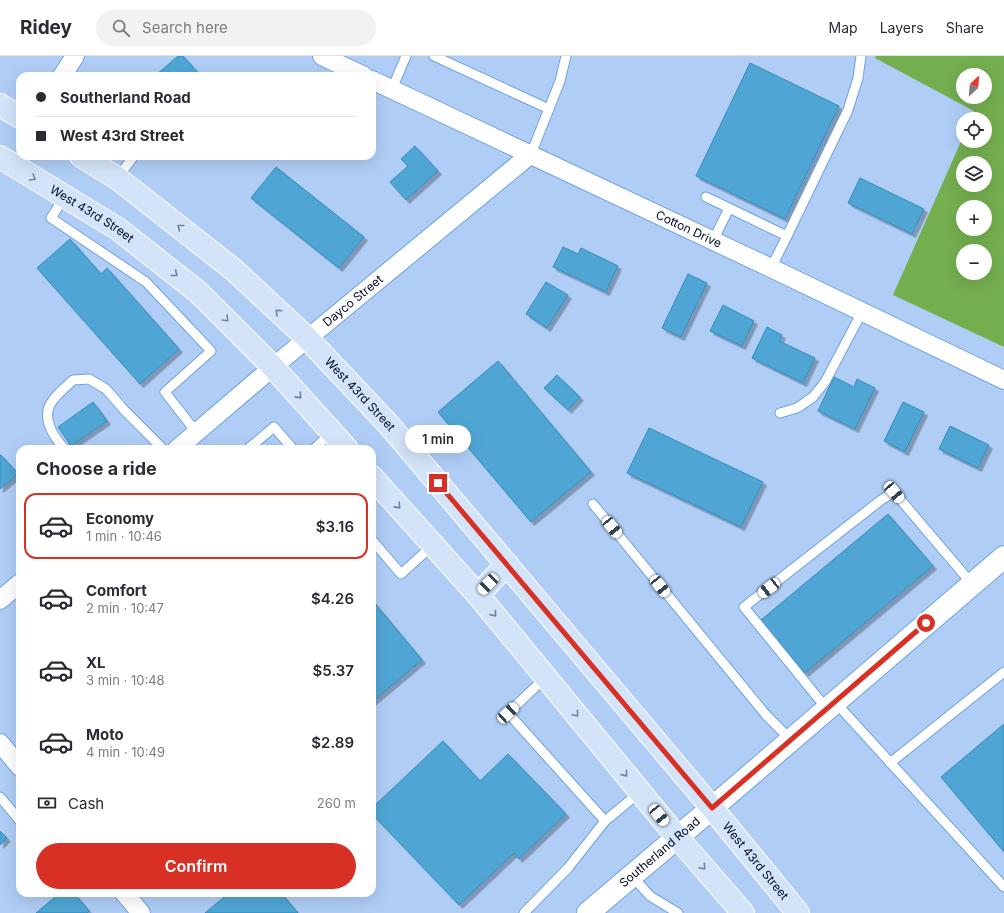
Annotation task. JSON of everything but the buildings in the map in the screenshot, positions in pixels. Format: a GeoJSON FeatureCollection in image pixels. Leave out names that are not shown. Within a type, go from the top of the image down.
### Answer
{"type":"FeatureCollection","features":[{"type":"Feature","properties":{"kind":"main road"},"geometry":{"type":"LineString","coordinates":[[0,105],[16,115]]}},
{"type":"Feature","properties":{"kind":"main road","name":"West 43rd Street"},"geometry":{"type":"LineString","coordinates":[[0,157],[118,229],[198,292],[273,367],[343,445]]}},
{"type":"Feature","properties":{"kind":"main road","name":"West 43rd Street"},"geometry":{"type":"LineString","coordinates":[[88,160],[117,178],[234,270],[307,338],[389,425],[712,808],[798,913]]}},
{"type":"Feature","properties":{"kind":"main road"},"geometry":{"type":"LineString","coordinates":[[376,481],[478,595],[678,838],[743,913]]}},
{"type":"Feature","properties":{"kind":"main road"},"geometry":{"type":"LineString","coordinates":[[478,595],[507,564]]}},
{"type":"Feature","properties":{"kind":"street"},"geometry":{"type":"LineString","coordinates":[[64,72],[74,56]]}},
{"type":"Feature","properties":{"kind":"street"},"geometry":{"type":"LineString","coordinates":[[322,56],[356,72]]}},
{"type":"Feature","properties":{"kind":"street","name":"Cotton Drive"},"geometry":{"type":"LineString","coordinates":[[376,82],[531,154],[1004,380]]}},
{"type":"Feature","properties":{"kind":"street","name":"Dayco Street"},"geometry":{"type":"LineString","coordinates":[[181,445],[307,338],[531,154]]}},
{"type":"Feature","properties":{"kind":"street","name":"Southerland Road"},"geometry":{"type":"LineString","coordinates":[[588,913],[678,838],[972,584],[1002,563]]}},
{"type":"Feature","properties":{"kind":"street"},"geometry":{"type":"LineString","coordinates":[[0,600],[16,586]]}},
{"type":"Feature","properties":{"kind":"street"},"geometry":{"type":"LineString","coordinates":[[0,743],[16,762]]}},
{"type":"Feature","properties":{"kind":"street"},"geometry":{"type":"LineString","coordinates":[[127,897],[141,913]]}},
{"type":"Feature","properties":{"kind":"lane"},"geometry":{"type":"LineString","coordinates":[[392,89],[406,56]]}},
{"type":"Feature","properties":{"kind":"lane"},"geometry":{"type":"LineString","coordinates":[[434,56],[549,109]]}},
{"type":"Feature","properties":{"kind":"lane"},"geometry":{"type":"LineString","coordinates":[[531,154],[560,81],[566,56]]}},
{"type":"Feature","properties":{"kind":"lane"},"geometry":{"type":"LineString","coordinates":[[771,268],[848,110],[858,78],[861,56]]}},
{"type":"Feature","properties":{"kind":"lane"},"geometry":{"type":"LineString","coordinates":[[117,178],[131,160]]}},
{"type":"Feature","properties":{"kind":"lane"},"geometry":{"type":"LineString","coordinates":[[65,196],[51,218],[146,282],[211,351],[165,392],[196,432]]}},
{"type":"Feature","properties":{"kind":"lane"},"geometry":{"type":"LineString","coordinates":[[706,197],[787,236]]}},
{"type":"Feature","properties":{"kind":"lane"},"geometry":{"type":"LineString","coordinates":[[712,241],[729,208]]}},
{"type":"Feature","properties":{"kind":"lane"},"geometry":{"type":"LineString","coordinates":[[780,413],[797,408],[813,397],[825,382],[862,312]]}},
{"type":"Feature","properties":{"kind":"lane"},"geometry":{"type":"LineString","coordinates":[[61,445],[55,439],[50,429],[47,414],[52,401],[73,380],[89,379],[106,389],[125,411],[159,445]]}},
{"type":"Feature","properties":{"kind":"lane"},"geometry":{"type":"LineString","coordinates":[[253,445],[274,427],[290,445]]}},
{"type":"Feature","properties":{"kind":"lane"},"geometry":{"type":"LineString","coordinates":[[318,445],[332,432]]}},
{"type":"Feature","properties":{"kind":"lane"},"geometry":{"type":"LineString","coordinates":[[972,584],[894,492],[881,500],[744,607],[831,706],[890,763],[1004,887]]}},
{"type":"Feature","properties":{"kind":"lane"},"geometry":{"type":"LineString","coordinates":[[593,504],[766,716],[791,740]]}},
{"type":"Feature","properties":{"kind":"lane"},"geometry":{"type":"LineString","coordinates":[[376,545],[401,574],[434,545]]}},
{"type":"Feature","properties":{"kind":"lane"},"geometry":{"type":"LineString","coordinates":[[890,763],[1004,672]]}},
{"type":"Feature","properties":{"kind":"lane"},"geometry":{"type":"LineString","coordinates":[[546,677],[508,713],[605,821]]}},
{"type":"Feature","properties":{"kind":"lane"},"geometry":{"type":"LineString","coordinates":[[524,913],[568,868],[605,821],[640,792]]}},
{"type":"Feature","properties":{"kind":"lane"},"geometry":{"type":"LineString","coordinates":[[0,797],[16,816]]}},
{"type":"Feature","properties":{"kind":"lane"},"geometry":{"type":"LineString","coordinates":[[632,876],[650,896],[678,913]]}},
{"type":"Feature","properties":{"kind":"green space"},"geometry":{"type":"Polygon","coordinates":[[[876,56],[1004,56],[1004,347],[893,295],[958,148],[992,148],[992,112],[974,112],[961,104],[992,104],[992,68],[956,68],[956,101],[875,58],[876,56]]]}},
{"type":"Feature","properties":{"kind":"route"},"geometry":{"type":"LineString","coordinates":[[438,483],[518,576],[712,808],[926,623]]}}]}
